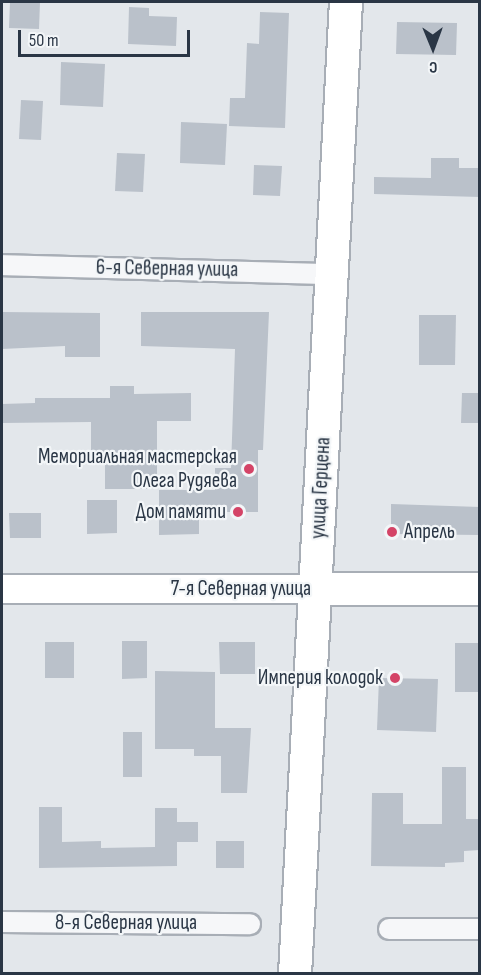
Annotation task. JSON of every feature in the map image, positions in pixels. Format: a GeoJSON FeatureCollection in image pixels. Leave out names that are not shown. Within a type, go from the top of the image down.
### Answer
{"type":"FeatureCollection","features":[{"type":"Feature","properties":{"kind":"main road","name":"улица Герцена"},"geometry":{"type":"LineString","coordinates":[[295,974],[346,2]]}},
{"type":"Feature","properties":{"kind":"main road","name":"7-я Северная улица"},"geometry":{"type":"LineString","coordinates":[[2,590],[480,589]]}},
{"type":"Feature","properties":{"kind":"street","name":"6-я Северная улица"},"geometry":{"type":"LineString","coordinates":[[2,265],[332,274]]}},
{"type":"Feature","properties":{"kind":"street","name":"8-я Северная улица"},"geometry":{"type":"LineString","coordinates":[[2,922],[250,924]]}},
{"type":"Feature","properties":{"kind":"street"},"geometry":{"type":"LineString","coordinates":[[389,929],[480,929]]}},
{"type":"Feature","properties":{"kind":"building"},"geometry":{"type":"Polygon","coordinates":[[[10,2],[40,2],[39,29],[9,28],[10,2]]]}},
{"type":"Feature","properties":{"kind":"building"},"geometry":{"type":"Polygon","coordinates":[[[129,7],[149,8],[149,16],[177,17],[176,46],[128,44],[129,7]]]}},
{"type":"Feature","properties":{"kind":"building"},"geometry":{"type":"Polygon","coordinates":[[[260,12],[289,13],[285,128],[229,126],[230,98],[245,98],[247,43],[259,44],[260,12]]]}},
{"type":"Feature","properties":{"kind":"building"},"geometry":{"type":"Polygon","coordinates":[[[397,22],[457,23],[456,55],[396,54],[397,22]]]}},
{"type":"Feature","properties":{"kind":"building"},"geometry":{"type":"Polygon","coordinates":[[[61,62],[105,64],[103,107],[60,105],[61,62]]]}},
{"type":"Feature","properties":{"kind":"building"},"geometry":{"type":"Polygon","coordinates":[[[21,100],[43,101],[41,140],[19,139],[21,100]]]}},
{"type":"Feature","properties":{"kind":"building"},"geometry":{"type":"Polygon","coordinates":[[[181,122],[227,124],[225,165],[180,163],[181,122]]]}},
{"type":"Feature","properties":{"kind":"building"},"geometry":{"type":"Polygon","coordinates":[[[117,153],[145,154],[143,192],[115,191],[117,153]]]}},
{"type":"Feature","properties":{"kind":"building"},"geometry":{"type":"Polygon","coordinates":[[[431,158],[459,158],[459,168],[480,168],[480,197],[374,194],[374,177],[431,178],[431,158]]]}},
{"type":"Feature","properties":{"kind":"building"},"geometry":{"type":"Polygon","coordinates":[[[254,165],[282,166],[280,196],[253,195],[254,165]]]}},
{"type":"Feature","properties":{"kind":"building"},"geometry":{"type":"Polygon","coordinates":[[[2,312],[100,313],[100,357],[65,357],[65,346],[2,349],[2,312]]]}},
{"type":"Feature","properties":{"kind":"building"},"geometry":{"type":"Polygon","coordinates":[[[141,312],[269,312],[263,450],[258,450],[258,512],[199,512],[199,534],[159,535],[159,490],[215,490],[215,468],[231,468],[235,349],[141,346],[141,312]]]}},
{"type":"Feature","properties":{"kind":"building"},"geometry":{"type":"Polygon","coordinates":[[[419,315],[456,315],[455,365],[419,365],[419,315]]]}},
{"type":"Feature","properties":{"kind":"building"},"geometry":{"type":"Polygon","coordinates":[[[110,386],[134,386],[134,394],[191,393],[191,421],[157,421],[157,489],[105,489],[105,459],[91,459],[91,422],[2,423],[2,404],[35,403],[35,398],[110,398],[110,386]]]}},
{"type":"Feature","properties":{"kind":"building"},"geometry":{"type":"Polygon","coordinates":[[[462,393],[480,393],[480,423],[461,423],[462,393]]]}},
{"type":"Feature","properties":{"kind":"building"},"geometry":{"type":"Polygon","coordinates":[[[87,500],[117,500],[117,533],[87,534],[87,500]]]}},
{"type":"Feature","properties":{"kind":"building"},"geometry":{"type":"Polygon","coordinates":[[[391,504],[480,507],[480,535],[391,534],[391,504]]]}},
{"type":"Feature","properties":{"kind":"building"},"geometry":{"type":"Polygon","coordinates":[[[9,513],[41,513],[41,538],[10,538],[9,513]]]}},
{"type":"Feature","properties":{"kind":"building"},"geometry":{"type":"Polygon","coordinates":[[[122,641],[147,641],[147,678],[122,679],[122,641]]]}},
{"type":"Feature","properties":{"kind":"building"},"geometry":{"type":"Polygon","coordinates":[[[45,642],[74,642],[74,678],[45,678],[45,642]]]}},
{"type":"Feature","properties":{"kind":"building"},"geometry":{"type":"Polygon","coordinates":[[[219,642],[255,642],[255,674],[220,674],[219,642]]]}},
{"type":"Feature","properties":{"kind":"building"},"geometry":{"type":"Polygon","coordinates":[[[455,643],[480,643],[480,692],[455,692],[455,643]]]}},
{"type":"Feature","properties":{"kind":"building"},"geometry":{"type":"Polygon","coordinates":[[[155,671],[215,672],[215,728],[251,728],[247,793],[221,793],[221,756],[194,756],[194,749],[155,749],[155,671]]]}},
{"type":"Feature","properties":{"kind":"building"},"geometry":{"type":"Polygon","coordinates":[[[379,678],[438,679],[436,732],[377,730],[379,678]]]}},
{"type":"Feature","properties":{"kind":"building"},"geometry":{"type":"Polygon","coordinates":[[[123,732],[142,732],[142,777],[123,777],[123,732]]]}},
{"type":"Feature","properties":{"kind":"building"},"geometry":{"type":"Polygon","coordinates":[[[442,767],[466,767],[466,819],[480,819],[480,850],[464,851],[464,862],[445,863],[445,867],[371,866],[372,793],[403,793],[403,824],[442,824],[442,767]]]}},
{"type":"Feature","properties":{"kind":"building"},"geometry":{"type":"Polygon","coordinates":[[[39,807],[62,807],[62,842],[101,841],[101,848],[155,847],[155,808],[177,808],[177,822],[198,822],[198,842],[177,842],[177,866],[39,868],[39,807]]]}},
{"type":"Feature","properties":{"kind":"building"},"geometry":{"type":"Polygon","coordinates":[[[216,841],[244,841],[244,868],[216,868],[216,841]]]}},
{"type":"Feature","properties":{"kind":"place","name":"Мемориальная мастерская Олега Рудяева"},"geometry":{"type":"Point","coordinates":[249,469]}},
{"type":"Feature","properties":{"kind":"place","name":"Дом памяти"},"geometry":{"type":"Point","coordinates":[238,512]}},
{"type":"Feature","properties":{"kind":"place","name":"Апрель"},"geometry":{"type":"Point","coordinates":[392,532]}},
{"type":"Feature","properties":{"kind":"place","name":"Империя колодок"},"geometry":{"type":"Point","coordinates":[395,678]}}]}
